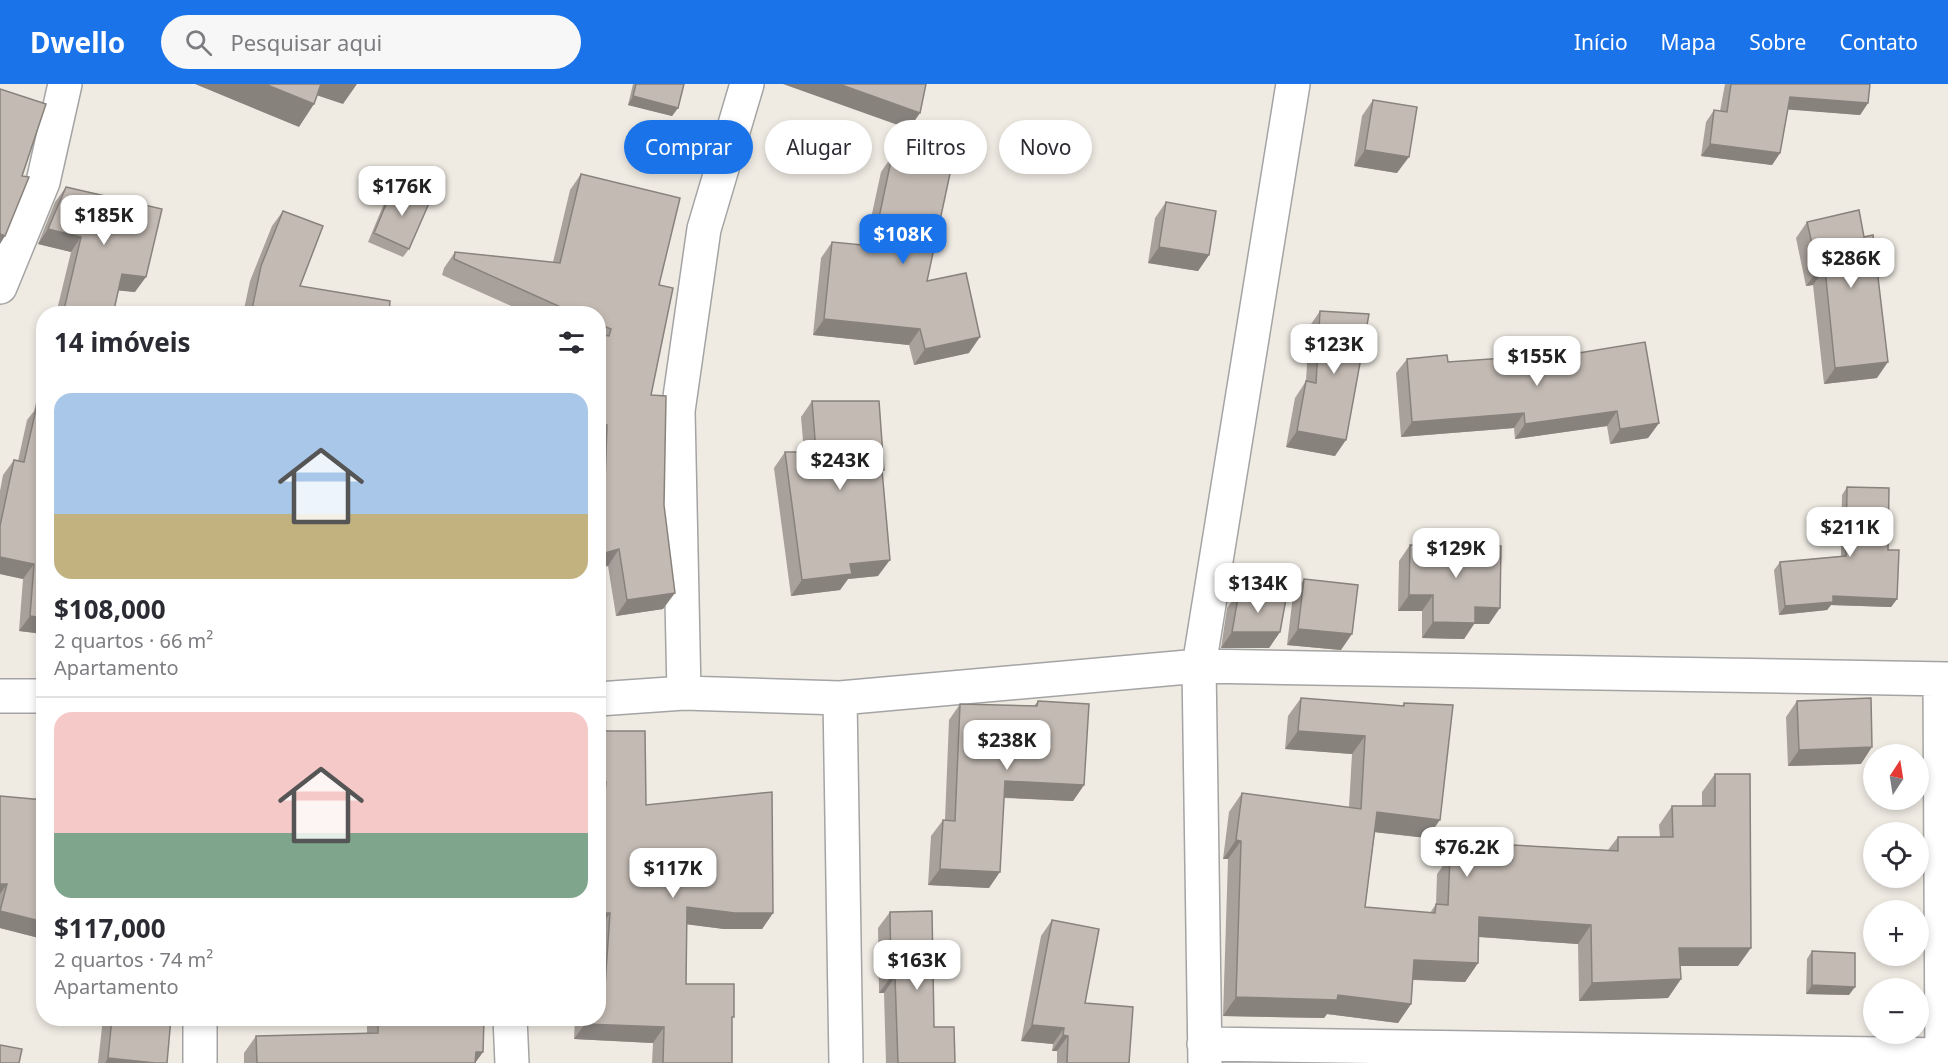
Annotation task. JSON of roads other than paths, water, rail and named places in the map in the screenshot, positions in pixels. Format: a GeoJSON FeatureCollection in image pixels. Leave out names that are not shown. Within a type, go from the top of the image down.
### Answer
{"type":"FeatureCollection","features":[{"type":"Feature","properties":{"kind":"street"},"geometry":{"type":"LineString","coordinates":[[0,287],[43,182],[65,84]]}},
{"type":"Feature","properties":{"kind":"street"},"geometry":{"type":"LineString","coordinates":[[684,693],[678,411],[704,229],[747,84]]}},
{"type":"Feature","properties":{"kind":"street"},"geometry":{"type":"LineString","coordinates":[[606,698],[684,693],[840,698],[1199,666],[1944,679],[1944,1058],[1205,1053],[1199,666],[1293,84]]}},
{"type":"Feature","properties":{"kind":"street"},"geometry":{"type":"LineString","coordinates":[[0,696],[36,696]]}},
{"type":"Feature","properties":{"kind":"street"},"geometry":{"type":"LineString","coordinates":[[840,698],[846,1063]]}},
{"type":"Feature","properties":{"kind":"street"},"geometry":{"type":"LineString","coordinates":[[200,1026],[200,1063]]}},
{"type":"Feature","properties":{"kind":"street"},"geometry":{"type":"LineString","coordinates":[[510,1026],[512,1063]]}}]}
